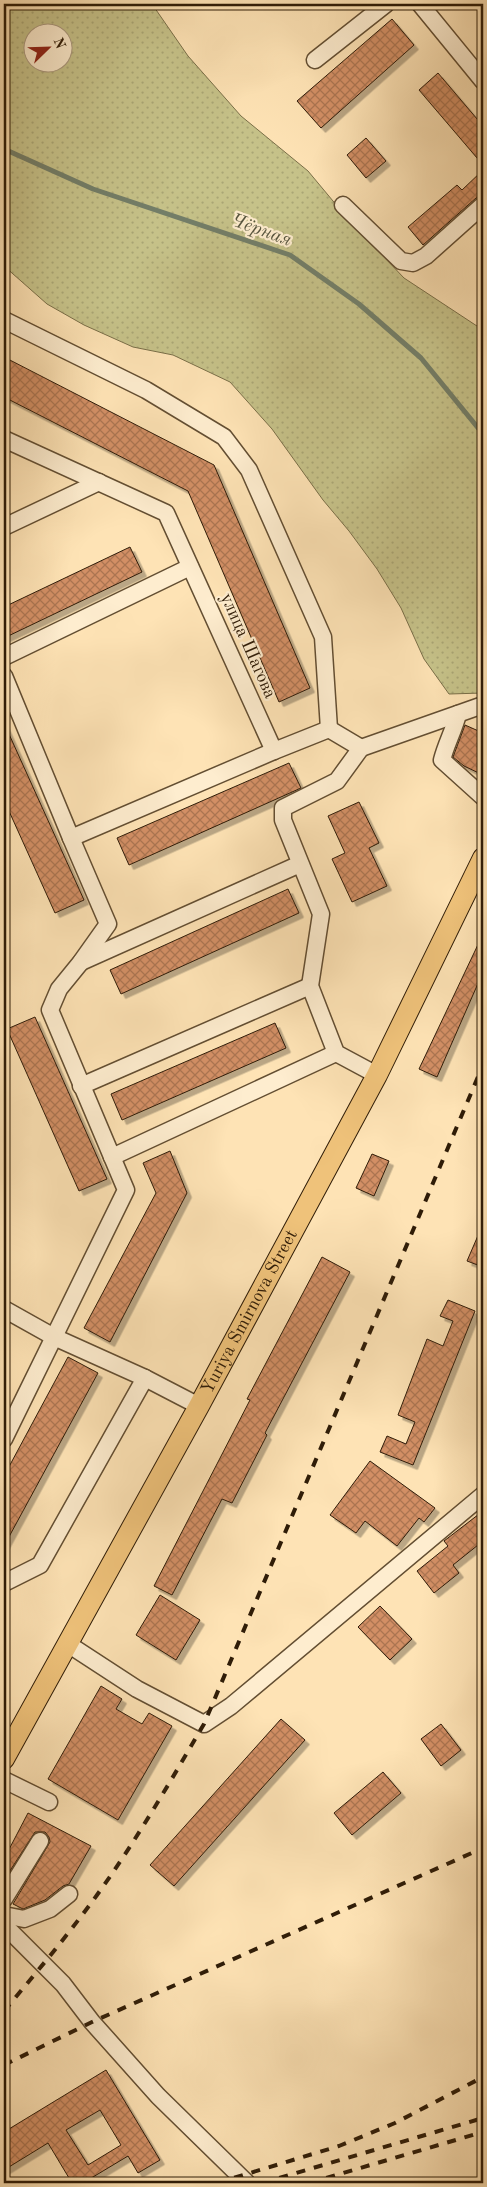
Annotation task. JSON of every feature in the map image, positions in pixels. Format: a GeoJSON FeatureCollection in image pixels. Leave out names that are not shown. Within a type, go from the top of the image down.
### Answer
{"type":"FeatureCollection","features":[{"type":"Feature","properties":{"kind":"main road","name":"Yuriya Smirnova Street"},"geometry":{"type":"LineString","coordinates":[[4,1759],[199,1406],[377,1075],[483,858]]}},
{"type":"Feature","properties":{"kind":"street"},"geometry":{"type":"LineString","coordinates":[[315,60],[386,4]]}},
{"type":"Feature","properties":{"kind":"street"},"geometry":{"type":"LineString","coordinates":[[420,4],[483,81]]}},
{"type":"Feature","properties":{"kind":"street"},"geometry":{"type":"LineString","coordinates":[[343,205],[400,261],[413,263],[426,256],[483,205]]}},
{"type":"Feature","properties":{"kind":"street"},"geometry":{"type":"LineString","coordinates":[[4,320],[146,390],[224,437],[249,470],[323,637],[329,729]]}},
{"type":"Feature","properties":{"kind":"street","name":"улица Шагова"},"geometry":{"type":"LineString","coordinates":[[4,439],[166,513],[274,751]]}},
{"type":"Feature","properties":{"kind":"street"},"geometry":{"type":"LineString","coordinates":[[4,527],[99,482]]}},
{"type":"Feature","properties":{"kind":"street"},"geometry":{"type":"LineString","coordinates":[[4,657],[190,567]]}},
{"type":"Feature","properties":{"kind":"street"},"geometry":{"type":"LineString","coordinates":[[4,676],[108,924],[81,962],[58,989],[50,1010],[126,1190],[4,1439]]}},
{"type":"Feature","properties":{"kind":"street"},"geometry":{"type":"LineString","coordinates":[[377,1075],[336,1053],[310,986],[320,914],[283,820],[283,808],[337,781],[361,748],[483,705]]}},
{"type":"Feature","properties":{"kind":"street"},"geometry":{"type":"LineString","coordinates":[[458,714],[454,731],[445,746],[442,760],[483,796]]}},
{"type":"Feature","properties":{"kind":"street"},"geometry":{"type":"LineString","coordinates":[[329,729],[361,748]]}},
{"type":"Feature","properties":{"kind":"street"},"geometry":{"type":"LineString","coordinates":[[71,838],[329,729]]}},
{"type":"Feature","properties":{"kind":"street"},"geometry":{"type":"LineString","coordinates":[[81,962],[300,864]]}},
{"type":"Feature","properties":{"kind":"street"},"geometry":{"type":"LineString","coordinates":[[81,1086],[310,986]]}},
{"type":"Feature","properties":{"kind":"street"},"geometry":{"type":"LineString","coordinates":[[112,1157],[336,1053]]}},
{"type":"Feature","properties":{"kind":"street"},"geometry":{"type":"LineString","coordinates":[[4,1309],[54,1338],[145,1378],[199,1406]]}},
{"type":"Feature","properties":{"kind":"street"},"geometry":{"type":"LineString","coordinates":[[4,1583],[40,1565],[145,1378]]}},
{"type":"Feature","properties":{"kind":"street"},"geometry":{"type":"LineString","coordinates":[[68,1644],[137,1689],[204,1724],[231,1706],[483,1495]]}},
{"type":"Feature","properties":{"kind":"street"},"geometry":{"type":"LineString","coordinates":[[4,1780],[49,1802]]}},
{"type":"Feature","properties":{"kind":"street"},"geometry":{"type":"LineString","coordinates":[[4,1899],[40,1841]]}},
{"type":"Feature","properties":{"kind":"street"},"geometry":{"type":"LineString","coordinates":[[69,1894],[50,1909],[5,1928],[63,1984],[92,2022],[158,2096],[247,2183]]}},
{"type":"Feature","properties":{"kind":"shaded area"},"geometry":{"type":"Polygon","coordinates":[[[4,4],[152,4],[188,56],[241,116],[308,171],[348,219],[404,278],[483,330],[483,693],[449,694],[424,659],[401,608],[377,569],[323,500],[272,429],[230,382],[173,355],[133,347],[84,325],[47,304],[4,266],[4,4]]]}},
{"type":"Feature","properties":{"kind":"building"},"geometry":{"type":"Polygon","coordinates":[[[392,19],[414,45],[321,128],[297,101],[392,19]]]}},
{"type":"Feature","properties":{"kind":"building"},"geometry":{"type":"Polygon","coordinates":[[[438,73],[483,126],[483,165],[419,90],[438,73]]]}},
{"type":"Feature","properties":{"kind":"building"},"geometry":{"type":"Polygon","coordinates":[[[366,138],[386,161],[366,178],[347,155],[366,138]]]}},
{"type":"Feature","properties":{"kind":"building"},"geometry":{"type":"Polygon","coordinates":[[[483,170],[483,195],[476,198],[423,245],[408,227],[457,185],[462,190],[483,170]]]}},
{"type":"Feature","properties":{"kind":"building"},"geometry":{"type":"Polygon","coordinates":[[[4,357],[214,465],[310,688],[279,702],[188,491],[4,397],[4,357]]]}},
{"type":"Feature","properties":{"kind":"building"},"geometry":{"type":"Polygon","coordinates":[[[130,547],[142,572],[4,638],[4,607],[130,547]]]}},
{"type":"Feature","properties":{"kind":"building"},"geometry":{"type":"Polygon","coordinates":[[[4,723],[84,900],[55,913],[4,800],[4,723]]]}},
{"type":"Feature","properties":{"kind":"building"},"geometry":{"type":"Polygon","coordinates":[[[465,725],[483,733],[483,775],[464,766],[453,757],[465,725]]]}},
{"type":"Feature","properties":{"kind":"building"},"geometry":{"type":"Polygon","coordinates":[[[289,763],[301,788],[129,865],[117,838],[289,763]]]}},
{"type":"Feature","properties":{"kind":"building"},"geometry":{"type":"Polygon","coordinates":[[[359,802],[379,843],[369,848],[387,886],[352,902],[332,859],[345,853],[328,816],[359,802]]]}},
{"type":"Feature","properties":{"kind":"building"},"geometry":{"type":"Polygon","coordinates":[[[288,889],[299,913],[121,994],[110,970],[288,889]]]}},
{"type":"Feature","properties":{"kind":"building"},"geometry":{"type":"Polygon","coordinates":[[[483,934],[483,972],[437,1077],[419,1069],[483,934]]]}},
{"type":"Feature","properties":{"kind":"building"},"geometry":{"type":"Polygon","coordinates":[[[35,1017],[107,1179],[79,1191],[7,1029],[35,1017]]]}},
{"type":"Feature","properties":{"kind":"building"},"geometry":{"type":"Polygon","coordinates":[[[275,1023],[286,1048],[122,1120],[111,1094],[275,1023]]]}},
{"type":"Feature","properties":{"kind":"building"},"geometry":{"type":"Polygon","coordinates":[[[170,1151],[187,1193],[110,1342],[84,1328],[156,1193],[143,1163],[170,1151]]]}},
{"type":"Feature","properties":{"kind":"building"},"geometry":{"type":"Polygon","coordinates":[[[372,1154],[389,1161],[374,1196],[356,1188],[372,1154]]]}},
{"type":"Feature","properties":{"kind":"building"},"geometry":{"type":"Polygon","coordinates":[[[483,1224],[483,1267],[467,1261],[483,1224]]]}},
{"type":"Feature","properties":{"kind":"building"},"geometry":{"type":"Polygon","coordinates":[[[322,1257],[350,1272],[265,1433],[267,1435],[232,1503],[222,1499],[172,1595],[154,1586],[250,1400],[247,1399],[322,1257]]]}},
{"type":"Feature","properties":{"kind":"building"},"geometry":{"type":"Polygon","coordinates":[[[448,1300],[475,1311],[413,1465],[380,1452],[387,1436],[406,1444],[415,1422],[398,1415],[427,1339],[443,1346],[453,1321],[440,1316],[448,1300]]]}},
{"type":"Feature","properties":{"kind":"building"},"geometry":{"type":"Polygon","coordinates":[[[68,1357],[98,1373],[4,1546],[4,1476],[68,1357]]]}},
{"type":"Feature","properties":{"kind":"building"},"geometry":{"type":"Polygon","coordinates":[[[370,1461],[435,1508],[424,1522],[419,1518],[397,1546],[365,1521],[356,1533],[330,1515],[370,1461]]]}},
{"type":"Feature","properties":{"kind":"building"},"geometry":{"type":"Polygon","coordinates":[[[483,1511],[483,1541],[453,1565],[459,1573],[434,1593],[417,1571],[448,1546],[444,1541],[483,1511]]]}},
{"type":"Feature","properties":{"kind":"building"},"geometry":{"type":"Polygon","coordinates":[[[160,1595],[200,1620],[176,1660],[136,1635],[160,1595]]]}},
{"type":"Feature","properties":{"kind":"building"},"geometry":{"type":"Polygon","coordinates":[[[380,1606],[412,1639],[390,1660],[358,1627],[380,1606]]]}},
{"type":"Feature","properties":{"kind":"building"},"geometry":{"type":"Polygon","coordinates":[[[101,1686],[122,1699],[116,1709],[142,1724],[149,1713],[172,1726],[118,1820],[48,1779],[101,1686]]]}},
{"type":"Feature","properties":{"kind":"building"},"geometry":{"type":"Polygon","coordinates":[[[281,1719],[305,1740],[174,1886],[150,1865],[281,1719]]]}},
{"type":"Feature","properties":{"kind":"building"},"geometry":{"type":"Polygon","coordinates":[[[441,1724],[461,1750],[441,1766],[421,1739],[441,1724]]]}},
{"type":"Feature","properties":{"kind":"building"},"geometry":{"type":"Polygon","coordinates":[[[383,1772],[401,1793],[352,1835],[334,1813],[383,1772]]]}},
{"type":"Feature","properties":{"kind":"building"},"geometry":{"type":"Polygon","coordinates":[[[28,1813],[91,1846],[69,1884],[63,1886],[45,1900],[23,1909],[13,1904],[50,1842],[45,1832],[35,1832],[4,1880],[4,1859],[28,1813]]]}},
{"type":"Feature","properties":{"kind":"building"},"geometry":{"type":"Polygon","coordinates":[[[106,2070],[160,2160],[138,2173],[128,2156],[83,2183],[72,2183],[48,2143],[4,2170],[4,2132],[106,2070]],[[100,2110],[66,2130],[88,2165],[121,2145],[100,2110]]]}},
{"type":"Feature","properties":{"kind":"waterway","name":"Чёрная"},"geometry":{"type":"LineString","coordinates":[[4,149],[93,189],[290,255],[359,304],[421,358],[483,434]]}},
{"type":"Feature","properties":{"kind":"railway"},"geometry":{"type":"LineString","coordinates":[[4,2011],[86,1910],[111,1875],[204,1724],[483,1065]]}},
{"type":"Feature","properties":{"kind":"railway"},"geometry":{"type":"LineString","coordinates":[[4,2065],[92,2022],[483,1848]]}},
{"type":"Feature","properties":{"kind":"railway"},"geometry":{"type":"LineString","coordinates":[[217,2183],[339,2146],[395,2123],[483,2077]]}},
{"type":"Feature","properties":{"kind":"railway"},"geometry":{"type":"LineString","coordinates":[[262,2183],[483,2118]]}},
{"type":"Feature","properties":{"kind":"railway"},"geometry":{"type":"LineString","coordinates":[[309,2183],[483,2132]]}}]}
